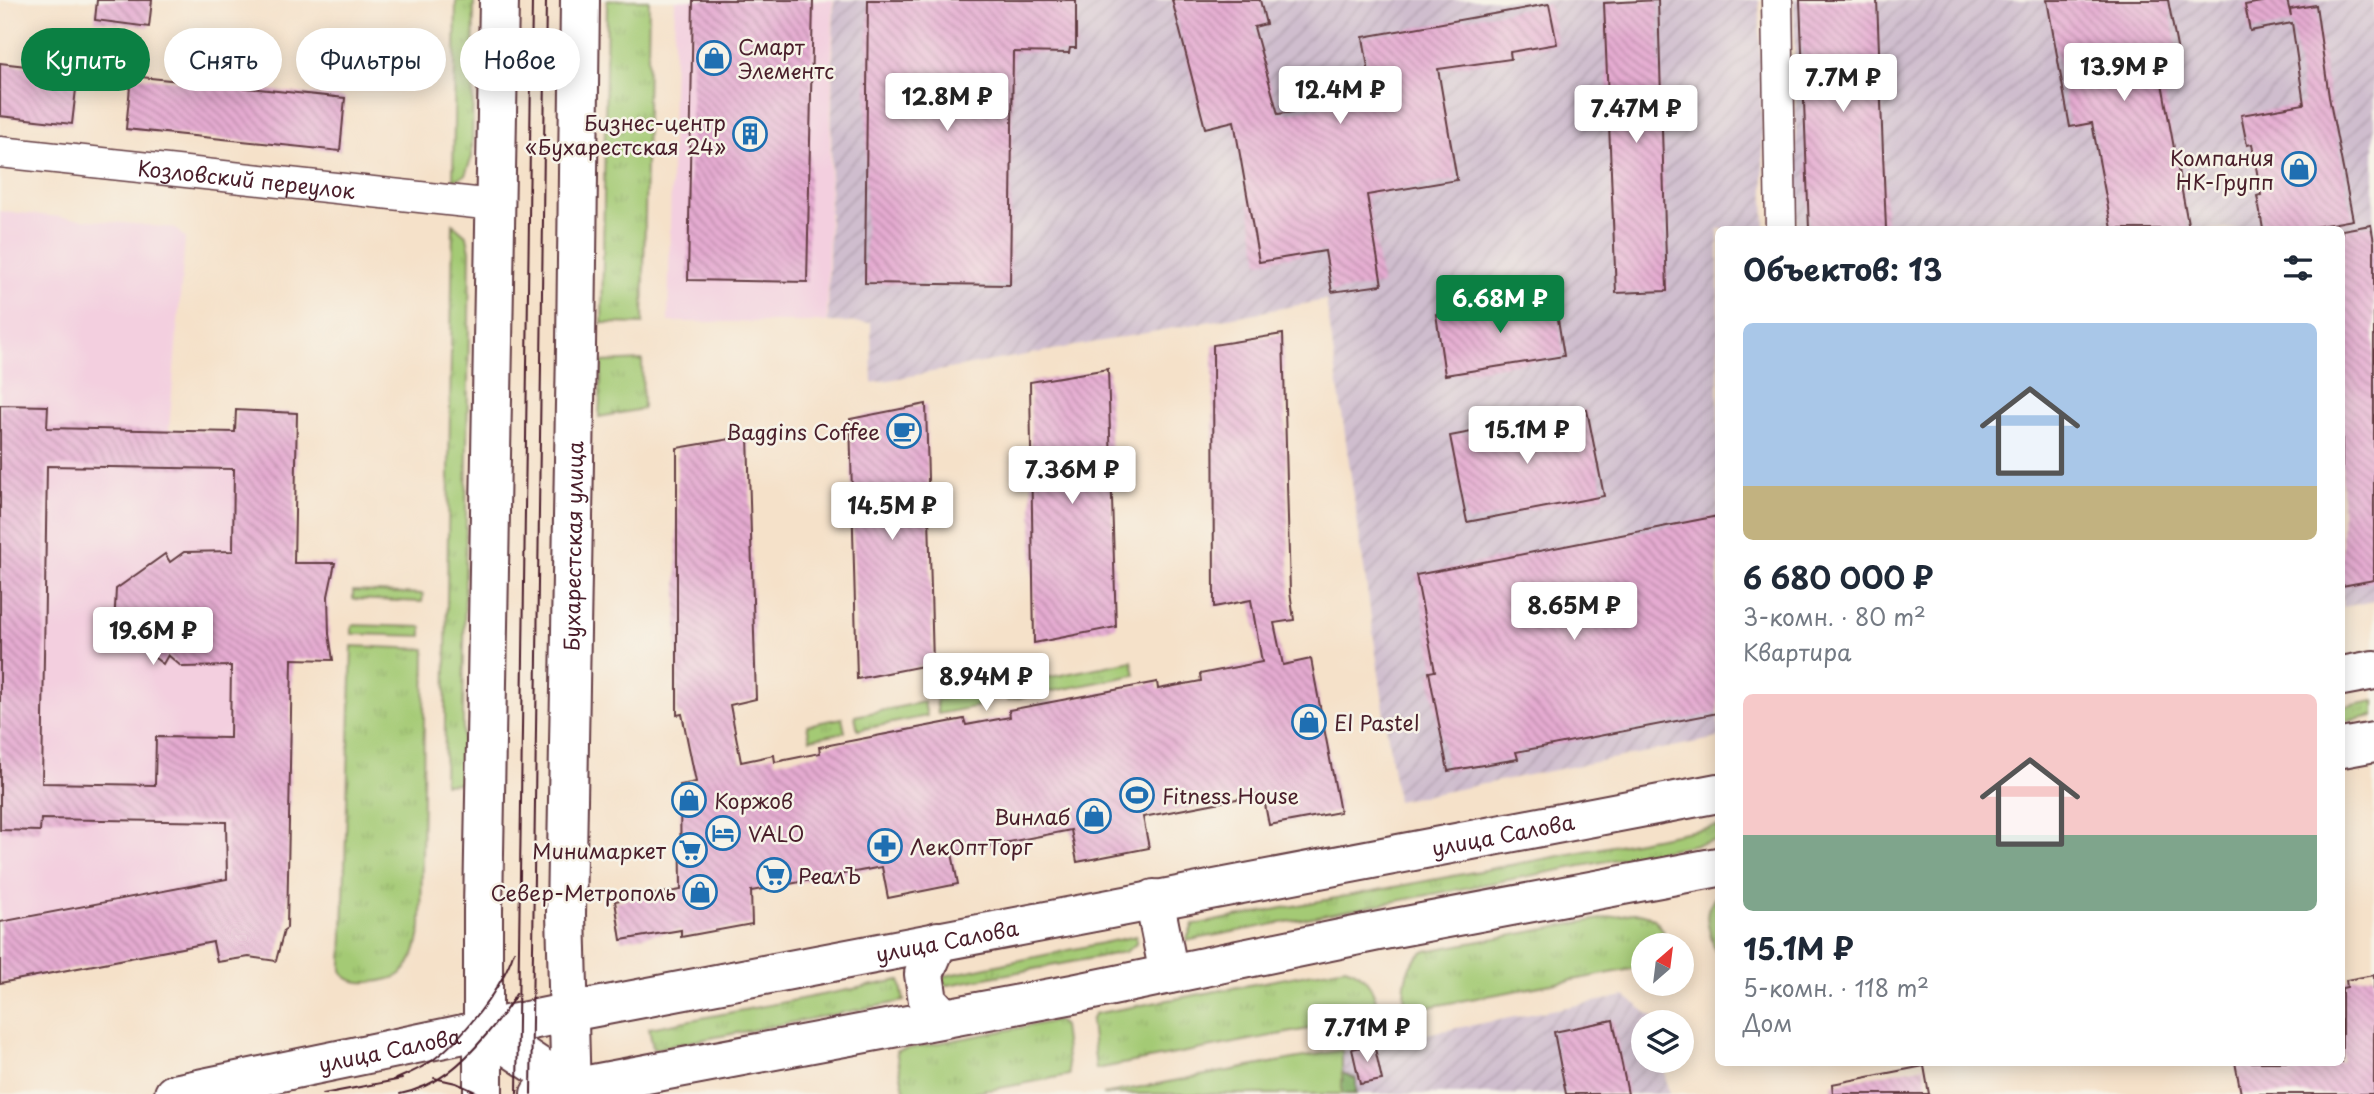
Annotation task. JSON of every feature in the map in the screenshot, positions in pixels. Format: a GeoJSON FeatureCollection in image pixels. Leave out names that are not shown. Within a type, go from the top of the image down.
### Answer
{"type":"FeatureCollection","features":[{"type":"Feature","properties":{"kind":"main road"},"geometry":{"type":"LineString","coordinates":[[483,1094],[483,910],[499,0]]}},
{"type":"Feature","properties":{"kind":"main road","name":"Бухарестская улица"},"geometry":{"type":"LineString","coordinates":[[561,1092],[570,1012],[565,914],[580,0]]}},
{"type":"Feature","properties":{"kind":"main road"},"geometry":{"type":"LineString","coordinates":[[2345,675],[2374,670]]}},
{"type":"Feature","properties":{"kind":"main road"},"geometry":{"type":"LineString","coordinates":[[2345,747],[2374,742]]}},
{"type":"Feature","properties":{"kind":"main road","name":"улица Салова"},"geometry":{"type":"LineString","coordinates":[[174,1094],[570,1012],[1715,794]]}},
{"type":"Feature","properties":{"kind":"main road"},"geometry":{"type":"LineString","coordinates":[[484,1030],[561,1092],[1715,868]]}},
{"type":"Feature","properties":{"kind":"main road"},"geometry":{"type":"LineString","coordinates":[[1154,899],[1169,974]]}},
{"type":"Feature","properties":{"kind":"main road"},"geometry":{"type":"LineString","coordinates":[[937,941],[924,974],[928,1001],[944,1018]]}},
{"type":"Feature","properties":{"kind":"street"},"geometry":{"type":"LineString","coordinates":[[1777,0],[1780,226]]}},
{"type":"Feature","properties":{"kind":"street","name":"Козловский переулок"},"geometry":{"type":"LineString","coordinates":[[0,152],[494,205]]}},
{"type":"Feature","properties":{"kind":"shaded area","name":"Бизнес-центр «Бухарестская 24»"},"geometry":{"type":"Polygon","coordinates":[[[675,0],[833,0],[827,322],[668,322],[675,0]]]}},
{"type":"Feature","properties":{"kind":"shaded area"},"geometry":{"type":"Polygon","coordinates":[[[834,0],[1759,0],[1765,226],[1715,226],[1715,739],[1397,801],[1326,300],[872,383],[871,323],[828,322],[834,0]]]}},
{"type":"Feature","properties":{"kind":"shaded area"},"geometry":{"type":"Polygon","coordinates":[[[1794,0],[2374,0],[2374,601],[2345,606],[2345,226],[1797,226],[1794,0]]]}},
{"type":"Feature","properties":{"kind":"shaded area"},"geometry":{"type":"Polygon","coordinates":[[[0,211],[175,228],[185,238],[169,430],[235,432],[236,410],[297,413],[294,563],[336,563],[328,596],[329,634],[334,660],[292,660],[287,928],[284,930],[276,961],[249,957],[217,962],[215,942],[0,983],[0,211]]]}},
{"type":"Feature","properties":{"kind":"shaded area"},"geometry":{"type":"Polygon","coordinates":[[[1625,996],[1643,1010],[1631,1010],[1631,1073],[1665,1073],[1669,1094],[1342,1094],[1342,1050],[1625,996]]]}},
{"type":"Feature","properties":{"kind":"green space"},"geometry":{"type":"Polygon","coordinates":[[[456,0],[474,0],[474,28],[460,28],[460,91],[473,91],[472,157],[465,175],[453,181],[456,0]]]}},
{"type":"Feature","properties":{"kind":"green space"},"geometry":{"type":"Polygon","coordinates":[[[607,0],[649,0],[643,324],[602,323],[607,0]]]}},
{"type":"Feature","properties":{"kind":"green space"},"geometry":{"type":"Polygon","coordinates":[[[453,224],[467,236],[470,251],[462,783],[444,784],[453,224]]]}},
{"type":"Feature","properties":{"kind":"green space"},"geometry":{"type":"Polygon","coordinates":[[[642,360],[643,409],[599,417],[602,362],[642,360]]]}},
{"type":"Feature","properties":{"kind":"green space"},"geometry":{"type":"Polygon","coordinates":[[[353,591],[423,594],[422,602],[353,599],[353,591]]]}},
{"type":"Feature","properties":{"kind":"green space"},"geometry":{"type":"Polygon","coordinates":[[[352,625],[422,627],[422,636],[352,634],[352,625]]]}},
{"type":"Feature","properties":{"kind":"green space"},"geometry":{"type":"Polygon","coordinates":[[[352,646],[425,649],[421,927],[415,952],[401,974],[371,982],[347,978],[342,969],[352,646]]]}},
{"type":"Feature","properties":{"kind":"green space"},"geometry":{"type":"Polygon","coordinates":[[[1132,661],[1135,675],[1008,700],[1005,686],[1132,661]]]}},
{"type":"Feature","properties":{"kind":"green space"},"geometry":{"type":"Polygon","coordinates":[[[977,692],[979,706],[938,714],[936,700],[977,692]]]}},
{"type":"Feature","properties":{"kind":"green space"},"geometry":{"type":"Polygon","coordinates":[[[2374,701],[2374,716],[2345,721],[2345,706],[2374,701]]]}},
{"type":"Feature","properties":{"kind":"green space"},"geometry":{"type":"Polygon","coordinates":[[[924,702],[927,716],[858,730],[855,716],[924,702]]]}},
{"type":"Feature","properties":{"kind":"green space"},"geometry":{"type":"Polygon","coordinates":[[[842,718],[845,732],[810,739],[807,725],[842,718]]]}},
{"type":"Feature","properties":{"kind":"green space"},"geometry":{"type":"Polygon","coordinates":[[[1715,827],[1715,841],[1186,941],[1193,925],[1715,827]]]}},
{"type":"Feature","properties":{"kind":"green space"},"geometry":{"type":"Polygon","coordinates":[[[1715,898],[1715,951],[1707,914],[1715,898]]]}},
{"type":"Feature","properties":{"kind":"green space"},"geometry":{"type":"Polygon","coordinates":[[[1633,913],[1652,918],[1664,933],[1631,933],[1631,969],[1406,1011],[1406,977],[1413,962],[1426,951],[1633,913]]]}},
{"type":"Feature","properties":{"kind":"green space"},"geometry":{"type":"Polygon","coordinates":[[[1136,936],[1136,944],[1125,952],[948,985],[945,985],[943,979],[944,976],[1136,936]]]}},
{"type":"Feature","properties":{"kind":"green space"},"geometry":{"type":"Polygon","coordinates":[[[1345,967],[1360,974],[1370,986],[1376,1000],[1378,1016],[1096,1069],[1091,1021],[1094,1014],[1345,967]]]}},
{"type":"Feature","properties":{"kind":"green space"},"geometry":{"type":"Polygon","coordinates":[[[900,980],[904,1001],[653,1049],[649,1028],[900,980]]]}},
{"type":"Feature","properties":{"kind":"green space"},"geometry":{"type":"Polygon","coordinates":[[[1055,1021],[1063,1026],[1069,1075],[967,1094],[905,1094],[896,1051],[1055,1021]]]}},
{"type":"Feature","properties":{"kind":"green space"},"geometry":{"type":"Polygon","coordinates":[[[1342,1050],[1342,1094],[1103,1094],[1342,1050]]]}},
{"type":"Feature","properties":{"kind":"green space"},"geometry":{"type":"Polygon","coordinates":[[[1340,1072],[1356,1079],[1356,1094],[1338,1094],[1340,1072]]]}},
{"type":"Feature","properties":{"kind":"building"},"geometry":{"type":"Polygon","coordinates":[[[97,0],[152,0],[149,27],[95,20],[97,0]]]}},
{"type":"Feature","properties":{"kind":"building","name":"Бизнес-центр «Бухарестская 24»"},"geometry":{"type":"Polygon","coordinates":[[[693,0],[813,0],[807,282],[688,280],[693,0]]]}},
{"type":"Feature","properties":{"kind":"building"},"geometry":{"type":"Polygon","coordinates":[[[868,0],[1076,0],[1076,48],[1070,48],[1069,53],[1013,52],[1010,285],[865,283],[868,0]]]}},
{"type":"Feature","properties":{"kind":"building"},"geometry":{"type":"Polygon","coordinates":[[[1172,0],[1260,0],[1266,24],[1254,27],[1278,114],[1373,99],[1363,37],[1549,4],[1557,44],[1510,52],[1511,59],[1438,69],[1457,180],[1367,195],[1382,285],[1332,292],[1325,251],[1259,262],[1234,121],[1205,128],[1172,0]]]}},
{"type":"Feature","properties":{"kind":"building"},"geometry":{"type":"Polygon","coordinates":[[[1658,0],[1667,291],[1616,293],[1604,3],[1658,0]]]}},
{"type":"Feature","properties":{"kind":"building"},"geometry":{"type":"Polygon","coordinates":[[[1800,0],[1877,0],[1886,226],[1809,226],[1800,0]]]}},
{"type":"Feature","properties":{"kind":"building"},"geometry":{"type":"Polygon","coordinates":[[[2047,0],[2168,0],[2180,63],[2159,67],[2188,226],[2111,226],[2092,123],[2070,127],[2047,0]]]}},
{"type":"Feature","properties":{"kind":"building"},"geometry":{"type":"Polygon","coordinates":[[[2287,0],[2291,16],[2290,9],[2316,5],[2329,97],[2353,220],[2320,226],[2262,226],[2257,196],[2261,195],[2252,144],[2247,145],[2241,115],[2304,104],[2292,23],[2250,31],[2245,5],[2287,0]]]}},
{"type":"Feature","properties":{"kind":"building"},"geometry":{"type":"Polygon","coordinates":[[[0,63],[21,65],[21,91],[76,91],[72,124],[0,116],[0,63]]]}},
{"type":"Feature","properties":{"kind":"building"},"geometry":{"type":"Polygon","coordinates":[[[150,78],[164,79],[164,91],[277,91],[345,98],[340,151],[126,129],[130,91],[150,91],[150,78]]]}},
{"type":"Feature","properties":{"kind":"building"},"geometry":{"type":"Polygon","coordinates":[[[2371,225],[2374,242],[2374,580],[2345,585],[2345,229],[2371,225]]]}},
{"type":"Feature","properties":{"kind":"building"},"geometry":{"type":"Polygon","coordinates":[[[1554,295],[1564,356],[1445,375],[1436,314],[1554,295]]]}},
{"type":"Feature","properties":{"kind":"building"},"geometry":{"type":"Polygon","coordinates":[[[1283,334],[1290,592],[1294,620],[1274,623],[1283,665],[1311,659],[1340,812],[1269,825],[1263,794],[1143,817],[1149,848],[1077,862],[1071,830],[952,853],[958,884],[888,898],[882,867],[751,891],[752,924],[681,937],[681,930],[621,940],[615,901],[681,890],[680,785],[696,782],[682,714],[677,715],[677,448],[748,436],[756,699],[730,705],[741,762],[774,755],[775,762],[820,753],[819,747],[964,719],[966,725],[1010,717],[1009,710],[1157,682],[1158,689],[1201,681],[1200,674],[1262,662],[1251,600],[1214,607],[1213,345],[1283,334]]]}},
{"type":"Feature","properties":{"kind":"building"},"geometry":{"type":"Polygon","coordinates":[[[1108,369],[1116,627],[1034,643],[1030,382],[1108,369]]]}},
{"type":"Feature","properties":{"kind":"building"},"geometry":{"type":"Polygon","coordinates":[[[926,404],[933,664],[857,679],[850,419],[926,404]]]}},
{"type":"Feature","properties":{"kind":"building"},"geometry":{"type":"Polygon","coordinates":[[[0,405],[48,406],[47,428],[235,432],[236,410],[297,413],[294,563],[335,563],[328,596],[333,660],[292,659],[287,928],[284,930],[276,961],[249,957],[217,962],[213,942],[0,983],[0,922],[227,879],[226,822],[41,819],[40,831],[0,830],[0,405]],[[47,466],[42,783],[155,785],[156,737],[230,738],[231,666],[182,667],[168,655],[163,664],[114,627],[116,589],[165,554],[170,562],[184,552],[233,551],[234,469],[47,466]]]}},
{"type":"Feature","properties":{"kind":"building"},"geometry":{"type":"Polygon","coordinates":[[[1587,410],[1604,496],[1467,522],[1450,436],[1587,410]]]}},
{"type":"Feature","properties":{"kind":"building"},"geometry":{"type":"Polygon","coordinates":[[[1715,517],[1715,714],[1516,752],[1518,759],[1448,771],[1429,672],[1435,671],[1416,575],[1715,517]]]}},
{"type":"Feature","properties":{"kind":"building"},"geometry":{"type":"Polygon","coordinates":[[[2374,975],[2374,1094],[2241,1094],[2236,1066],[2345,1066],[2346,980],[2374,975]]]}},
{"type":"Feature","properties":{"kind":"building"},"geometry":{"type":"Polygon","coordinates":[[[1613,1020],[1628,1094],[1566,1094],[1554,1032],[1613,1020]]]}},
{"type":"Feature","properties":{"kind":"building"},"geometry":{"type":"Polygon","coordinates":[[[1374,1044],[1382,1080],[1360,1084],[1352,1049],[1374,1044]]]}},
{"type":"Feature","properties":{"kind":"building"},"geometry":{"type":"Polygon","coordinates":[[[1924,1066],[1929,1094],[1833,1094],[1832,1084],[1924,1066]]]}},
{"type":"Feature","properties":{"kind":"tram line"},"geometry":{"type":"LineString","coordinates":[[517,1094],[532,0]]}},
{"type":"Feature","properties":{"kind":"tram line"},"geometry":{"type":"LineString","coordinates":[[531,1094],[546,0]]}},
{"type":"Feature","properties":{"kind":"tram line"},"geometry":{"type":"LineString","coordinates":[[394,1080],[428,1063],[457,1039],[491,996],[514,951]]}},
{"type":"Feature","properties":{"kind":"tram line"},"geometry":{"type":"LineString","coordinates":[[400,1094],[438,1079],[458,1064],[477,1046],[516,994]]}},
{"type":"Feature","properties":{"kind":"tram line"},"geometry":{"type":"LineString","coordinates":[[434,1078],[456,1083],[480,1094]]}},
{"type":"Feature","properties":{"kind":"tram line"},"geometry":{"type":"LineString","coordinates":[[323,1094],[402,1079]]}},
{"type":"Feature","properties":{"kind":"place","name":"Смарт Элементс"},"geometry":{"type":"Point","coordinates":[714,58]}},
{"type":"Feature","properties":{"kind":"place","name":"Бизнес-центр «Бухарестская 24»"},"geometry":{"type":"Point","coordinates":[750,134]}},
{"type":"Feature","properties":{"kind":"place","name":"Компания НК-Групп"},"geometry":{"type":"Point","coordinates":[2299,169]}},
{"type":"Feature","properties":{"kind":"place","name":"Baggins Coffee"},"geometry":{"type":"Point","coordinates":[904,431]}},
{"type":"Feature","properties":{"kind":"place","name":"El Pastel"},"geometry":{"type":"Point","coordinates":[1309,722]}},
{"type":"Feature","properties":{"kind":"place","name":"Fitness House"},"geometry":{"type":"Point","coordinates":[1137,795]}},
{"type":"Feature","properties":{"kind":"place","name":"Коржов"},"geometry":{"type":"Point","coordinates":[689,800]}},
{"type":"Feature","properties":{"kind":"place","name":"Винлаб"},"geometry":{"type":"Point","coordinates":[1094,816]}},
{"type":"Feature","properties":{"kind":"place","name":"VALO"},"geometry":{"type":"Point","coordinates":[723,833]}},
{"type":"Feature","properties":{"kind":"place","name":"ЛекОптТорг"},"geometry":{"type":"Point","coordinates":[885,846]}},
{"type":"Feature","properties":{"kind":"place","name":"Минимаркет"},"geometry":{"type":"Point","coordinates":[690,850]}},
{"type":"Feature","properties":{"kind":"place","name":"РеалЪ"},"geometry":{"type":"Point","coordinates":[774,875]}},
{"type":"Feature","properties":{"kind":"place","name":"Север-Метрополь"},"geometry":{"type":"Point","coordinates":[700,892]}}]}
